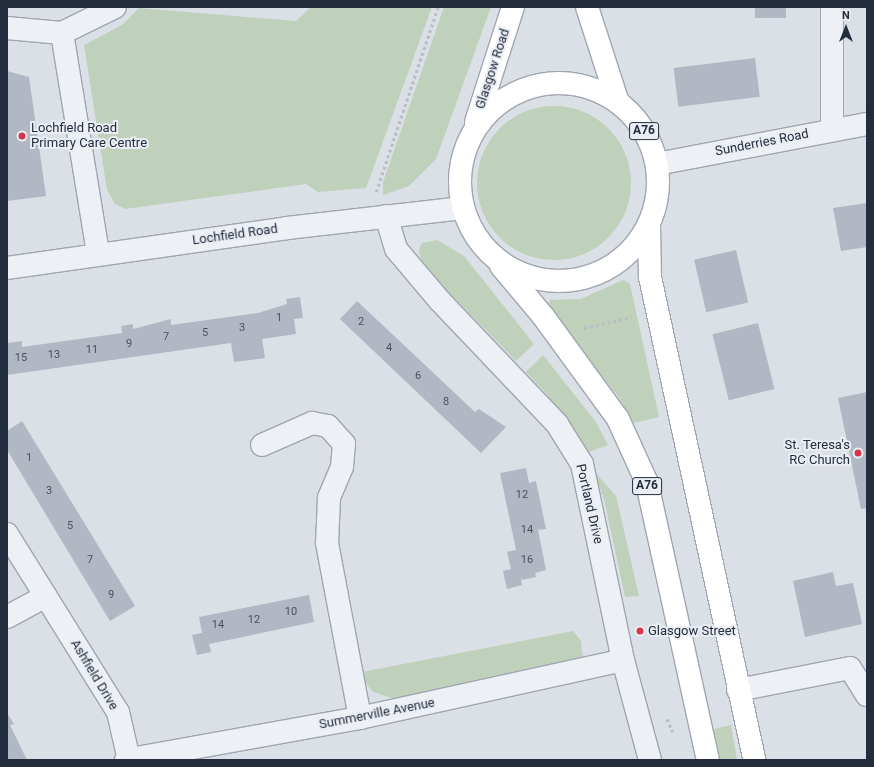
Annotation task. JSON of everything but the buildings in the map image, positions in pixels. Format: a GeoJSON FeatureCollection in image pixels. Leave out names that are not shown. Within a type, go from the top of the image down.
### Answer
{"type":"FeatureCollection","features":[{"type":"Feature","properties":{"kind":"main road","name":"Glasgow Road"},"geometry":{"type":"LineString","coordinates":[[473,131],[513,7]]}},
{"type":"Feature","properties":{"kind":"main road","name":"A76"},"geometry":{"type":"LineString","coordinates":[[587,7],[617,100],[646,134],[657,164],[658,196],[649,226],[650,277],[754,760]]}},
{"type":"Feature","properties":{"kind":"main road","name":"A76"},"geometry":{"type":"LineString","coordinates":[[617,100],[587,86],[554,82],[522,89],[494,106],[473,131],[463,155],[459,182],[463,208],[474,233],[543,316],[618,419],[647,483],[708,760]]}},
{"type":"Feature","properties":{"kind":"main road","name":"A76"},"geometry":{"type":"LineString","coordinates":[[490,254],[516,272],[546,281],[577,280],[606,270],[631,251],[649,226]]}},
{"type":"Feature","properties":{"kind":"street"},"geometry":{"type":"LineString","coordinates":[[7,28],[62,33],[115,7]]}},
{"type":"Feature","properties":{"kind":"street"},"geometry":{"type":"LineString","coordinates":[[832,7],[832,129]]}},
{"type":"Feature","properties":{"kind":"street"},"geometry":{"type":"LineString","coordinates":[[62,33],[98,254]]}},
{"type":"Feature","properties":{"kind":"street","name":"Sunderries Road"},"geometry":{"type":"LineString","coordinates":[[657,164],[832,129],[867,124]]}},
{"type":"Feature","properties":{"kind":"street","name":"Lochfield Road"},"geometry":{"type":"LineString","coordinates":[[7,268],[98,254],[377,217],[463,208]]}},
{"type":"Feature","properties":{"kind":"street","name":"Portland Drive"},"geometry":{"type":"LineString","coordinates":[[377,217],[396,249],[440,301],[557,424],[582,464],[623,660],[650,760]]}},
{"type":"Feature","properties":{"kind":"street"},"geometry":{"type":"LineString","coordinates":[[262,445],[312,423],[328,426],[344,444],[342,467],[329,498],[326,543],[360,718]]}},
{"type":"Feature","properties":{"kind":"street","name":"Ashfield Drive"},"geometry":{"type":"LineString","coordinates":[[7,534],[118,712],[128,760]]}},
{"type":"Feature","properties":{"kind":"street"},"geometry":{"type":"LineString","coordinates":[[7,617],[46,596]]}},
{"type":"Feature","properties":{"kind":"street","name":"Summerville Avenue"},"geometry":{"type":"LineString","coordinates":[[128,760],[360,718],[623,660]]}},
{"type":"Feature","properties":{"kind":"street"},"geometry":{"type":"LineString","coordinates":[[738,690],[850,668],[867,695]]}},
{"type":"Feature","properties":{"kind":"path"},"geometry":{"type":"LineString","coordinates":[[377,217],[438,7]]}},
{"type":"Feature","properties":{"kind":"green space"},"geometry":{"type":"Polygon","coordinates":[[[311,7],[432,7],[366,188],[318,192],[306,184],[125,209],[115,204],[107,190],[84,45],[122,25],[139,8],[296,21],[311,7]]]}},
{"type":"Feature","properties":{"kind":"green space"},"geometry":{"type":"Polygon","coordinates":[[[444,7],[491,7],[436,159],[409,186],[383,195],[383,182],[444,7]]]}},
{"type":"Feature","properties":{"kind":"green space"},"geometry":{"type":"Polygon","coordinates":[[[546,106],[562,106],[576,109],[590,115],[603,123],[614,134],[628,161],[631,183],[630,198],[622,219],[614,232],[603,243],[576,257],[562,260],[546,260],[532,257],[518,251],[505,243],[494,232],[480,205],[477,191],[477,175],[480,161],[486,147],[494,134],[505,123],[532,109],[546,106]]]}},
{"type":"Feature","properties":{"kind":"green space"},"geometry":{"type":"Polygon","coordinates":[[[437,240],[464,256],[534,344],[516,361],[422,265],[419,249],[422,243],[437,240]]]}},
{"type":"Feature","properties":{"kind":"green space"},"geometry":{"type":"Polygon","coordinates":[[[623,280],[630,284],[659,417],[634,423],[618,396],[548,311],[550,300],[581,299],[623,280]]]}},
{"type":"Feature","properties":{"kind":"green space"},"geometry":{"type":"Polygon","coordinates":[[[543,355],[596,422],[608,445],[586,453],[546,393],[526,372],[543,355]]]}},
{"type":"Feature","properties":{"kind":"green space"},"geometry":{"type":"Polygon","coordinates":[[[593,470],[616,496],[639,596],[625,597],[604,499],[593,470]]]}},
{"type":"Feature","properties":{"kind":"green space"},"geometry":{"type":"Polygon","coordinates":[[[573,631],[581,641],[583,660],[395,699],[373,692],[361,677],[362,672],[573,631]]]}},
{"type":"Feature","properties":{"kind":"green space"},"geometry":{"type":"Polygon","coordinates":[[[731,725],[737,760],[720,760],[714,729],[731,725]]]}},
{"type":"Feature","properties":{"kind":"place","name":"Lochfield Road Primary Care Centre"},"geometry":{"type":"Point","coordinates":[22,136]}},
{"type":"Feature","properties":{"kind":"place","name":"St. Teresa's RC Church"},"geometry":{"type":"Point","coordinates":[858,453]}},
{"type":"Feature","properties":{"kind":"place","name":"Glasgow Street"},"geometry":{"type":"Point","coordinates":[640,631]}}]}
